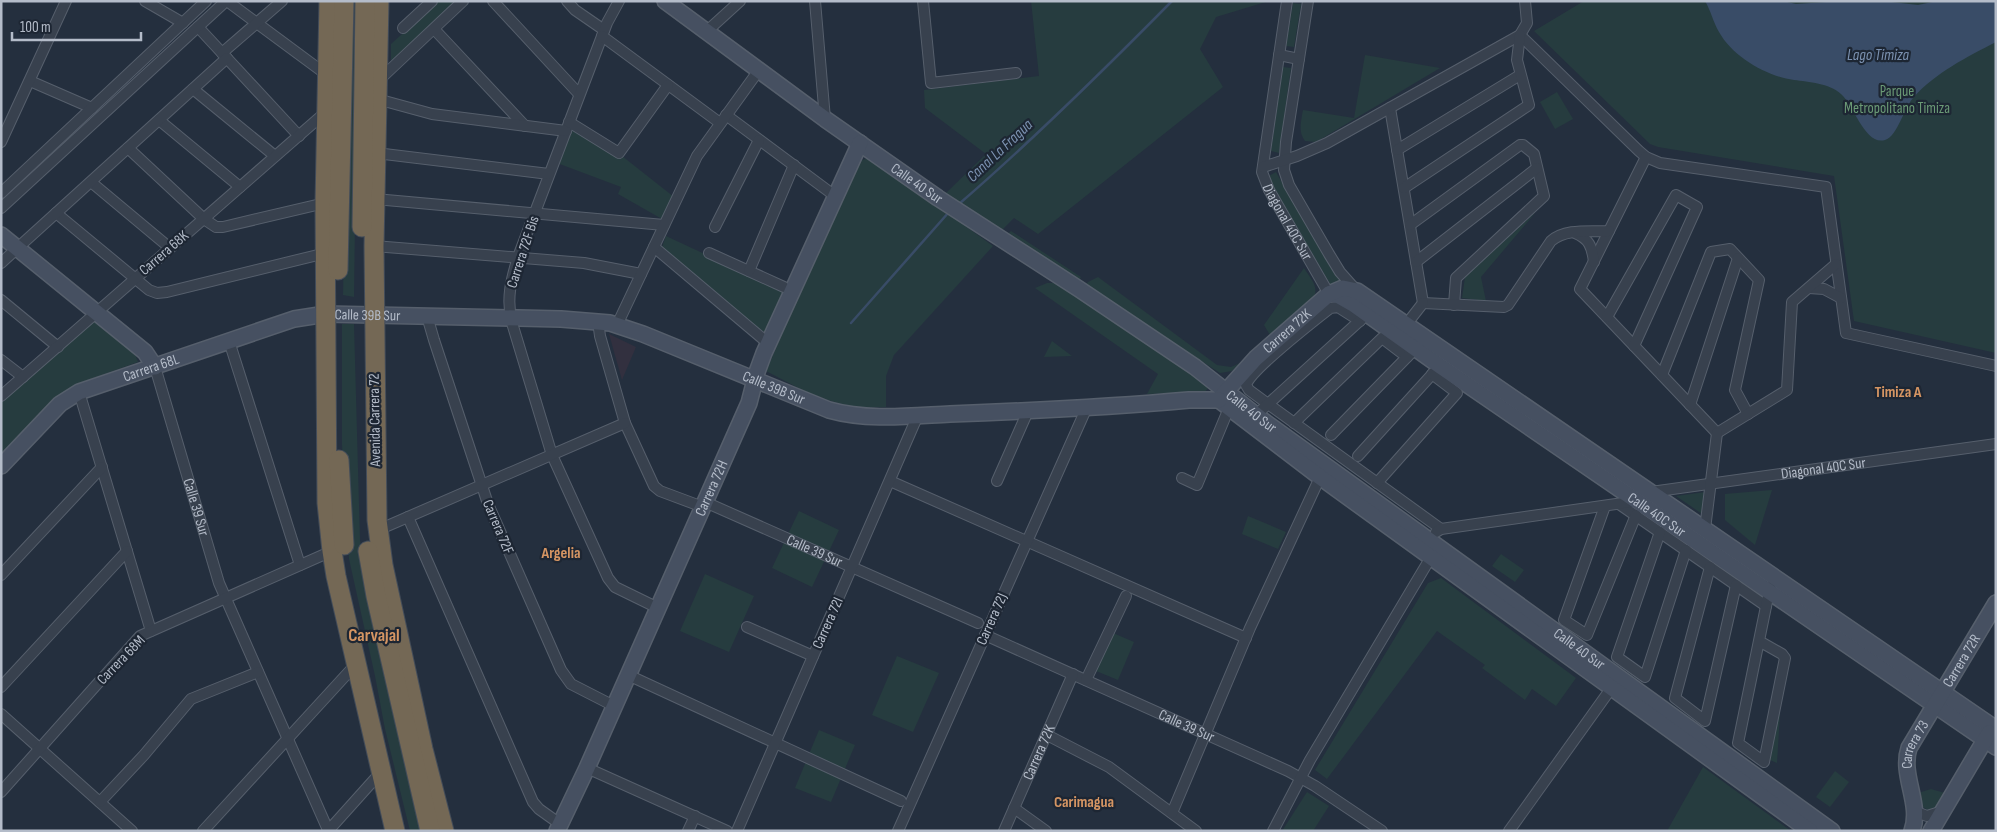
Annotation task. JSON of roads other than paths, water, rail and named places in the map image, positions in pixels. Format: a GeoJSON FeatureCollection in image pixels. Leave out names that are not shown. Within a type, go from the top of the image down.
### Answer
{"type":"FeatureCollection","features":[{"type":"Feature","properties":{"kind":"highway"},"geometry":{"type":"LineString","coordinates":[[329,1],[325,202],[326,253],[332,314],[345,557],[400,808],[398,829]]}},
{"type":"Feature","properties":{"kind":"highway"},"geometry":{"type":"LineString","coordinates":[[344,1],[327,503],[332,552],[356,663],[381,772],[398,829]]}},
{"type":"Feature","properties":{"kind":"highway","name":"Avenida Carrera 72"},"geometry":{"type":"LineString","coordinates":[[366,1],[369,160],[364,500],[369,562],[415,772],[430,831]]}},
{"type":"Feature","properties":{"kind":"highway","name":"Avenida Carrera 72"},"geometry":{"type":"LineString","coordinates":[[369,160],[377,90],[379,1]]}},
{"type":"Feature","properties":{"kind":"highway"},"geometry":{"type":"LineString","coordinates":[[328,53],[344,21]]}},
{"type":"Feature","properties":{"kind":"highway"},"geometry":{"type":"LineString","coordinates":[[369,160],[375,199]]}},
{"type":"Feature","properties":{"kind":"highway","name":"Avenida Carrera 72"},"geometry":{"type":"LineString","coordinates":[[375,199],[374,246],[368,315],[378,530],[383,565],[423,749],[444,831]]}},
{"type":"Feature","properties":{"kind":"street"},"geometry":{"type":"LineString","coordinates":[[1,142],[66,1]]}},
{"type":"Feature","properties":{"kind":"street"},"geometry":{"type":"LineString","coordinates":[[145,1],[183,22]]}},
{"type":"Feature","properties":{"kind":"street"},"geometry":{"type":"LineString","coordinates":[[1,193],[206,1]]}},
{"type":"Feature","properties":{"kind":"street"},"geometry":{"type":"LineString","coordinates":[[1,208],[227,1],[327,76]]}},
{"type":"Feature","properties":{"kind":"street"},"geometry":{"type":"LineString","coordinates":[[1,263],[194,89],[256,23],[282,1]]}},
{"type":"Feature","properties":{"kind":"street"},"geometry":{"type":"LineString","coordinates":[[403,28],[432,1]]}},
{"type":"Feature","properties":{"kind":"street"},"geometry":{"type":"LineString","coordinates":[[463,1],[377,90],[432,114],[525,126],[567,126],[619,153],[668,85]]}},
{"type":"Feature","properties":{"kind":"street"},"geometry":{"type":"LineString","coordinates":[[493,1],[580,94]]}},
{"type":"Feature","properties":{"kind":"street"},"geometry":{"type":"LineString","coordinates":[[567,1],[575,10],[668,85],[759,140],[835,196]]}},
{"type":"Feature","properties":{"kind":"street","name":"Carrera 72F Bis"},"geometry":{"type":"LineString","coordinates":[[618,1],[603,33],[518,258],[509,290],[508,303],[552,454],[608,578],[615,587],[658,608]]}},
{"type":"Feature","properties":{"kind":"street","name":"Calle 40 Sur"},"geometry":{"type":"LineString","coordinates":[[665,1],[938,198],[1195,367],[1227,406],[1427,539],[1615,680],[1810,831]]}},
{"type":"Feature","properties":{"kind":"street"},"geometry":{"type":"LineString","coordinates":[[706,32],[740,1]]}},
{"type":"Feature","properties":{"kind":"street"},"geometry":{"type":"LineString","coordinates":[[815,1],[825,118]]}},
{"type":"Feature","properties":{"kind":"street"},"geometry":{"type":"LineString","coordinates":[[923,1],[931,83],[1016,73]]}},
{"type":"Feature","properties":{"kind":"street","name":"Diagonal 40C Sur"},"geometry":{"type":"LineString","coordinates":[[1287,1],[1263,177],[1329,294]]}},
{"type":"Feature","properties":{"kind":"street","name":"Diagonal 40C Sur"},"geometry":{"type":"LineString","coordinates":[[1308,1],[1284,170],[1289,185],[1340,272],[1356,291]]}},
{"type":"Feature","properties":{"kind":"street"},"geometry":{"type":"LineString","coordinates":[[1404,188],[1529,106],[1517,60],[1520,35],[1527,23],[1525,1]]}},
{"type":"Feature","properties":{"kind":"street"},"geometry":{"type":"LineString","coordinates":[[198,27],[299,136]]}},
{"type":"Feature","properties":{"kind":"street"},"geometry":{"type":"LineString","coordinates":[[434,29],[525,126]]}},
{"type":"Feature","properties":{"kind":"street"},"geometry":{"type":"LineString","coordinates":[[1263,167],[1312,150],[1520,35]]}},
{"type":"Feature","properties":{"kind":"street"},"geometry":{"type":"LineString","coordinates":[[1520,35],[1646,157],[1660,163],[1826,187],[1846,333],[1996,366]]}},
{"type":"Feature","properties":{"kind":"street"},"geometry":{"type":"LineString","coordinates":[[1279,55],[1299,59]]}},
{"type":"Feature","properties":{"kind":"street"},"geometry":{"type":"LineString","coordinates":[[617,325],[697,156],[759,70]]}},
{"type":"Feature","properties":{"kind":"street"},"geometry":{"type":"LineString","coordinates":[[1397,150],[1520,75]]}},
{"type":"Feature","properties":{"kind":"street"},"geometry":{"type":"LineString","coordinates":[[30,81],[92,108]]}},
{"type":"Feature","properties":{"kind":"street"},"geometry":{"type":"LineString","coordinates":[[194,89],[275,156]]}},
{"type":"Feature","properties":{"kind":"street"},"geometry":{"type":"LineString","coordinates":[[1390,108],[1423,303],[1402,330]]}},
{"type":"Feature","properties":{"kind":"street","name":"Carrera 68K"},"geometry":{"type":"LineString","coordinates":[[1,396],[327,111]]}},
{"type":"Feature","properties":{"kind":"street"},"geometry":{"type":"LineString","coordinates":[[159,120],[240,187]]}},
{"type":"Feature","properties":{"kind":"street"},"geometry":{"type":"LineString","coordinates":[[715,228],[759,140]]}},
{"type":"Feature","properties":{"kind":"street","name":"Carrera 72H"},"geometry":{"type":"LineString","coordinates":[[563,828],[628,674],[749,403],[755,379],[768,344],[860,143]]}},
{"type":"Feature","properties":{"kind":"street"},"geometry":{"type":"LineString","coordinates":[[1410,225],[1520,145],[1523,145],[1534,154],[1545,194],[1543,198],[1456,278],[1454,304]]}},
{"type":"Feature","properties":{"kind":"street"},"geometry":{"type":"LineString","coordinates":[[128,148],[216,227],[223,227],[325,202]]}},
{"type":"Feature","properties":{"kind":"street"},"geometry":{"type":"LineString","coordinates":[[1646,157],[1580,289],[1717,433]]}},
{"type":"Feature","properties":{"kind":"street"},"geometry":{"type":"LineString","coordinates":[[369,160],[549,174]]}},
{"type":"Feature","properties":{"kind":"street"},"geometry":{"type":"LineString","coordinates":[[749,271],[794,165]]}},
{"type":"Feature","properties":{"kind":"street"},"geometry":{"type":"LineString","coordinates":[[1416,262],[1537,168]]}},
{"type":"Feature","properties":{"kind":"street"},"geometry":{"type":"LineString","coordinates":[[91,182],[170,248]]}},
{"type":"Feature","properties":{"kind":"street"},"geometry":{"type":"LineString","coordinates":[[1607,317],[1676,195],[1697,207],[1634,346]]}},
{"type":"Feature","properties":{"kind":"street"},"geometry":{"type":"LineString","coordinates":[[375,199],[664,226]]}},
{"type":"Feature","properties":{"kind":"street"},"geometry":{"type":"LineString","coordinates":[[56,213],[149,290],[157,293],[326,253]]}},
{"type":"Feature","properties":{"kind":"street"},"geometry":{"type":"LineString","coordinates":[[1423,303],[1504,307],[1512,302],[1551,241],[1557,235],[1574,232],[1609,231]]}},
{"type":"Feature","properties":{"kind":"street"},"geometry":{"type":"LineString","coordinates":[[1574,232],[1588,240],[1591,245],[1594,262]]}},
{"type":"Feature","properties":{"kind":"street","name":"Calle 39 Sur"},"geometry":{"type":"LineString","coordinates":[[1,234],[145,352],[155,367],[220,583],[328,831]]}},
{"type":"Feature","properties":{"kind":"street"},"geometry":{"type":"LineString","coordinates":[[374,246],[584,263],[641,274]]}},
{"type":"Feature","properties":{"kind":"street"},"geometry":{"type":"LineString","coordinates":[[654,247],[768,344]]}},
{"type":"Feature","properties":{"kind":"street"},"geometry":{"type":"LineString","coordinates":[[1662,375],[1711,252],[1730,249],[1759,280],[1735,390],[1748,414]]}},
{"type":"Feature","properties":{"kind":"street"},"geometry":{"type":"LineString","coordinates":[[710,253],[784,287]]}},
{"type":"Feature","properties":{"kind":"street"},"geometry":{"type":"LineString","coordinates":[[1690,404],[1738,258]]}},
{"type":"Feature","properties":{"kind":"street"},"geometry":{"type":"LineString","coordinates":[[1717,433],[1787,390],[1792,302],[1836,264]]}},
{"type":"Feature","properties":{"kind":"street"},"geometry":{"type":"LineString","coordinates":[[1329,294],[1343,288],[1356,291]]}},
{"type":"Feature","properties":{"kind":"street"},"geometry":{"type":"LineString","coordinates":[[1809,288],[1824,289],[1841,298]]}},
{"type":"Feature","properties":{"kind":"street","name":"Calle 40C Sur"},"geometry":{"type":"LineString","coordinates":[[1356,291],[1402,330],[1595,453],[1773,576],[1938,699]]}},
{"type":"Feature","properties":{"kind":"street","name":"Calle 40C Sur"},"geometry":{"type":"LineString","coordinates":[[1329,294],[1347,300],[1363,318],[1402,330]]}},
{"type":"Feature","properties":{"kind":"street","name":"Carrera 72K"},"geometry":{"type":"LineString","coordinates":[[1247,388],[1246,382],[1314,314],[1329,294]]}},
{"type":"Feature","properties":{"kind":"street"},"geometry":{"type":"LineString","coordinates":[[1,300],[58,347]]}},
{"type":"Feature","properties":{"kind":"street","name":"Carrera 72K"},"geometry":{"type":"LineString","coordinates":[[1182,478],[1197,485],[1227,406],[1256,358],[1314,314],[1334,306],[1363,318]]}},
{"type":"Feature","properties":{"kind":"street","name":"Calle 39B Sur"},"geometry":{"type":"LineString","coordinates":[[332,314],[511,317],[598,321],[617,325],[841,413],[877,417],[1087,408],[1189,400],[1227,406]]}},
{"type":"Feature","properties":{"kind":"street","name":"Carrera 68L"},"geometry":{"type":"LineString","coordinates":[[1,466],[60,404],[79,392],[294,319],[332,314]]}},
{"type":"Feature","properties":{"kind":"street","name":"Carrera 72F"},"geometry":{"type":"LineString","coordinates":[[428,316],[481,485],[566,678],[571,684],[614,706]]}},
{"type":"Feature","properties":{"kind":"street"},"geometry":{"type":"LineString","coordinates":[[1256,415],[1363,318]]}},
{"type":"Feature","properties":{"kind":"street"},"geometry":{"type":"LineString","coordinates":[[378,530],[625,423],[600,336],[598,321]]}},
{"type":"Feature","properties":{"kind":"street","name":"Calle 40C Sur"},"geometry":{"type":"LineString","coordinates":[[1402,330],[1411,352]]}},
{"type":"Feature","properties":{"kind":"street","name":"Calle 40C Sur"},"geometry":{"type":"LineString","coordinates":[[1294,423],[1382,338],[1411,352],[1586,467],[1636,508],[1768,600],[1993,733]]}},
{"type":"Feature","properties":{"kind":"street"},"geometry":{"type":"LineString","coordinates":[[229,341],[300,565]]}},
{"type":"Feature","properties":{"kind":"street"},"geometry":{"type":"LineString","coordinates":[[1331,435],[1411,352]]}},
{"type":"Feature","properties":{"kind":"street"},"geometry":{"type":"LineString","coordinates":[[1,360],[23,378]]}},
{"type":"Feature","properties":{"kind":"street"},"geometry":{"type":"LineString","coordinates":[[1358,456],[1436,370]]}},
{"type":"Feature","properties":{"kind":"street","name":"Calle 40C Sur"},"geometry":{"type":"LineString","coordinates":[[1377,483],[1457,393],[1436,370]]}},
{"type":"Feature","properties":{"kind":"street","name":"Calle 40 Sur"},"geometry":{"type":"LineString","coordinates":[[1247,388],[1442,529]]}},
{"type":"Feature","properties":{"kind":"street"},"geometry":{"type":"LineString","coordinates":[[79,392],[151,631]]}},
{"type":"Feature","properties":{"kind":"street","name":"Calle 40 Sur"},"geometry":{"type":"LineString","coordinates":[[1227,406],[1256,415],[1431,557],[1615,680],[1832,831]]}},
{"type":"Feature","properties":{"kind":"street","name":"Carrera 72J"},"geometry":{"type":"LineString","coordinates":[[898,831],[1087,408]]}},
{"type":"Feature","properties":{"kind":"street"},"geometry":{"type":"LineString","coordinates":[[997,481],[1028,411]]}},
{"type":"Feature","properties":{"kind":"street","name":"Carrera 72I"},"geometry":{"type":"LineString","coordinates":[[737,831],[918,415]]}},
{"type":"Feature","properties":{"kind":"street","name":"Calle 39 Sur"},"geometry":{"type":"LineString","coordinates":[[625,423],[654,486],[660,491],[704,504],[978,623]]}},
{"type":"Feature","properties":{"kind":"street"},"geometry":{"type":"LineString","coordinates":[[1705,529],[1717,433]]}},
{"type":"Feature","properties":{"kind":"street","name":"Diagonal 40C Sur"},"geometry":{"type":"LineString","coordinates":[[1651,492],[1996,444]]}},
{"type":"Feature","properties":{"kind":"street"},"geometry":{"type":"LineString","coordinates":[[1586,467],[1595,453]]}},
{"type":"Feature","properties":{"kind":"street"},"geometry":{"type":"LineString","coordinates":[[1,575],[102,467]]}},
{"type":"Feature","properties":{"kind":"street"},"geometry":{"type":"LineString","coordinates":[[1172,812],[1246,638],[1323,471]]}},
{"type":"Feature","properties":{"kind":"street"},"geometry":{"type":"LineString","coordinates":[[890,481],[1246,638]]}},
{"type":"Feature","properties":{"kind":"street"},"geometry":{"type":"LineString","coordinates":[[1427,539],[1442,529],[1619,504],[1636,508]]}},
{"type":"Feature","properties":{"kind":"street","name":"Calle 40 Sur"},"geometry":{"type":"LineString","coordinates":[[1605,506],[1564,620],[1586,635],[1636,508]]}},
{"type":"Feature","properties":{"kind":"street","name":"Calle 40C Sur"},"geometry":{"type":"LineString","coordinates":[[1636,508],[1660,532],[1710,567],[1736,585],[1768,600]]}},
{"type":"Feature","properties":{"kind":"street"},"geometry":{"type":"LineString","coordinates":[[408,517],[529,794],[539,810],[563,828]]}},
{"type":"Feature","properties":{"kind":"street","name":"Calle 40 Sur"},"geometry":{"type":"LineString","coordinates":[[1660,532],[1617,657],[1645,677],[1686,550]]}},
{"type":"Feature","properties":{"kind":"street"},"geometry":{"type":"LineString","coordinates":[[1,687],[127,551]]}},
{"type":"Feature","properties":{"kind":"street","name":"Carrera 68M"},"geometry":{"type":"LineString","coordinates":[[1,792],[140,636],[332,552]]}},
{"type":"Feature","properties":{"kind":"street"},"geometry":{"type":"LineString","coordinates":[[1273,831],[1301,778],[1431,557]]}},
{"type":"Feature","properties":{"kind":"street"},"geometry":{"type":"LineString","coordinates":[[1710,567],[1675,698],[1705,721],[1736,585]]}},
{"type":"Feature","properties":{"kind":"street"},"geometry":{"type":"LineString","coordinates":[[1759,641],[1782,654],[1785,658],[1764,762],[1738,743],[1759,641],[1773,576]]}},
{"type":"Feature","properties":{"kind":"street"},"geometry":{"type":"LineString","coordinates":[[1086,680],[1126,596]]}},
{"type":"Feature","properties":{"kind":"street","name":"Carrera 72R"},"geometry":{"type":"LineString","coordinates":[[1938,699],[1996,603]]}},
{"type":"Feature","properties":{"kind":"street"},"geometry":{"type":"LineString","coordinates":[[747,627],[813,656]]}},
{"type":"Feature","properties":{"kind":"street","name":"Calle 39 Sur"},"geometry":{"type":"LineString","coordinates":[[986,635],[1301,778],[1382,831]]}},
{"type":"Feature","properties":{"kind":"street"},"geometry":{"type":"LineString","coordinates":[[202,831],[356,663]]}},
{"type":"Feature","properties":{"kind":"street"},"geometry":{"type":"LineString","coordinates":[[100,802],[191,699],[258,672]]}},
{"type":"Feature","properties":{"kind":"street"},"geometry":{"type":"LineString","coordinates":[[628,674],[901,801]]}},
{"type":"Feature","properties":{"kind":"street","name":"Carrera 72K"},"geometry":{"type":"LineString","coordinates":[[1004,831],[1073,674]]}},
{"type":"Feature","properties":{"kind":"street"},"geometry":{"type":"LineString","coordinates":[[1510,831],[1615,680]]}},
{"type":"Feature","properties":{"kind":"street","name":"Carrera 73"},"geometry":{"type":"LineString","coordinates":[[1912,831],[1915,823],[1906,756],[1938,699]]}},
{"type":"Feature","properties":{"kind":"street"},"geometry":{"type":"LineString","coordinates":[[1,714],[132,831]]}},
{"type":"Feature","properties":{"kind":"street"},"geometry":{"type":"LineString","coordinates":[[1931,831],[1993,733]]}},
{"type":"Feature","properties":{"kind":"street"},"geometry":{"type":"LineString","coordinates":[[1047,735],[1109,767],[1196,831]]}},
{"type":"Feature","properties":{"kind":"street"},"geometry":{"type":"LineString","coordinates":[[587,768],[727,831]]}},
{"type":"Feature","properties":{"kind":"street"},"geometry":{"type":"LineString","coordinates":[[328,831],[381,772]]}},
{"type":"Feature","properties":{"kind":"street"},"geometry":{"type":"LineString","coordinates":[[1014,808],[1046,831]]}},
{"type":"Feature","properties":{"kind":"street"},"geometry":{"type":"LineString","coordinates":[[1914,811],[1927,816],[1943,811]]}},
{"type":"Feature","properties":{"kind":"street"},"geometry":{"type":"LineString","coordinates":[[688,831],[695,816]]}},
{"type":"Feature","properties":{"kind":"water","name":"Lago Timiza"},"geometry":{"type":"Polygon","coordinates":[[[1705,1],[1783,1],[1796,4],[1883,1],[1918,5],[1937,1],[1996,1],[1996,42],[1952,66],[1922,88],[1910,102],[1894,133],[1885,140],[1878,140],[1866,131],[1846,99],[1836,90],[1819,84],[1783,78],[1762,70],[1742,57],[1725,41],[1719,32],[1705,1]]]}},
{"type":"Feature","properties":{"kind":"waterway","name":"Canal La Fragua"},"geometry":{"type":"LineString","coordinates":[[959,204],[1067,105],[1172,1]]}},
{"type":"Feature","properties":{"kind":"waterway","name":"Canal La Fragua"},"geometry":{"type":"LineString","coordinates":[[851,323],[949,212]]}},
{"type":"Feature","properties":{"kind":"district","name":"Timiza A"},"geometry":{"type":"Point","coordinates":[1898,392]}},
{"type":"Feature","properties":{"kind":"district","name":"Argelia"},"geometry":{"type":"Point","coordinates":[561,553]}},
{"type":"Feature","properties":{"kind":"district","name":"Carvajal"},"geometry":{"type":"Point","coordinates":[374,635]}},
{"type":"Feature","properties":{"kind":"district","name":"Carimagua"},"geometry":{"type":"Point","coordinates":[1084,802]}},
{"type":"Feature","properties":{"kind":"park label","name":"Parque Metropolitano Timiza"},"geometry":{"type":"Point","coordinates":[1897,100]}}]}
